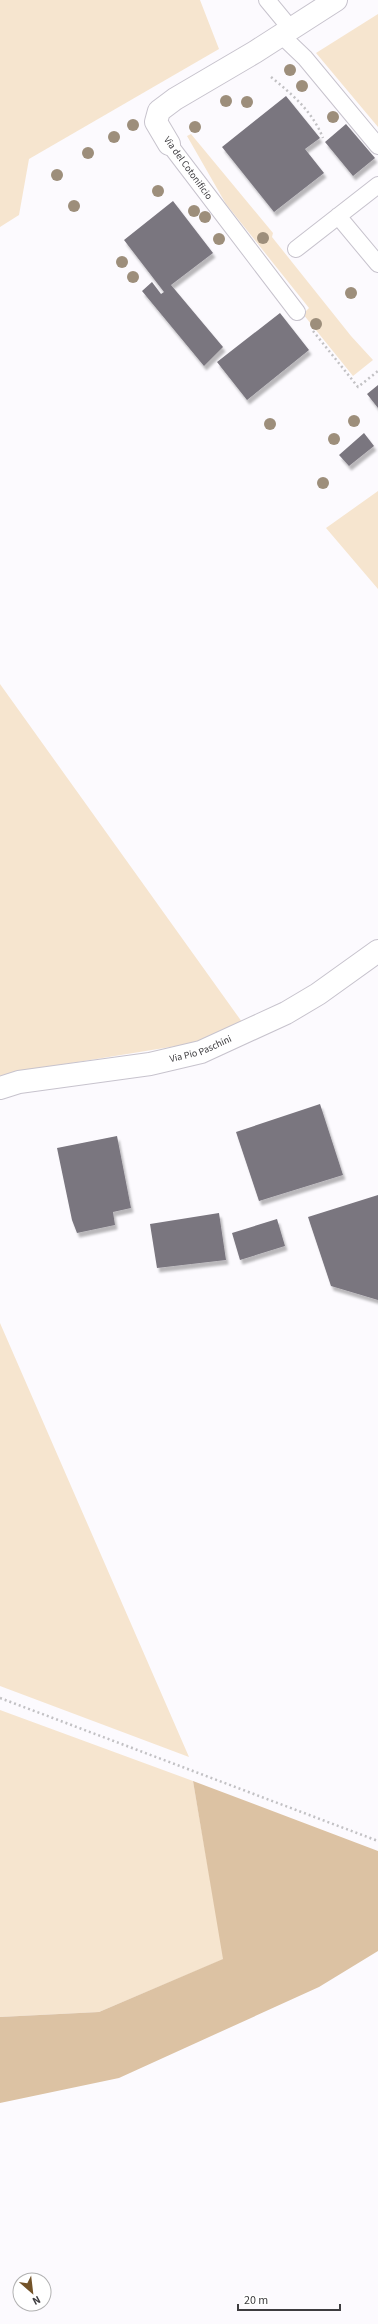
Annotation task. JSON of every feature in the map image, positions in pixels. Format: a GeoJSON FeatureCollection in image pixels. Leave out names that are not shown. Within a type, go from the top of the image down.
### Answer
{"type":"FeatureCollection","features":[{"type":"Feature","properties":{"kind":"street","name":"Via del Cotonificio"},"geometry":{"type":"LineString","coordinates":[[169,144],[156,122],[159,111],[175,99],[256,52],[336,0]]}},
{"type":"Feature","properties":{"kind":"street","name":"Via Pio Paschini"},"geometry":{"type":"LineString","coordinates":[[0,1088],[19,1082],[150,1064],[201,1052],[286,1013],[318,994],[378,951]]}},
{"type":"Feature","properties":{"kind":"lane"},"geometry":{"type":"LineString","coordinates":[[267,0],[286,32],[305,58],[378,146]]}},
{"type":"Feature","properties":{"kind":"lane","name":"Via del Cotonificio"},"geometry":{"type":"LineString","coordinates":[[169,144],[297,312]]}},
{"type":"Feature","properties":{"kind":"lane"},"geometry":{"type":"LineString","coordinates":[[296,249],[378,184]]}},
{"type":"Feature","properties":{"kind":"lane"},"geometry":{"type":"LineString","coordinates":[[338,216],[378,264]]}},
{"type":"Feature","properties":{"kind":"path"},"geometry":{"type":"LineString","coordinates":[[256,52],[271,77],[294,95],[308,111],[323,138]]}},
{"type":"Feature","properties":{"kind":"path"},"geometry":{"type":"LineString","coordinates":[[297,312],[358,387],[378,372]]}},
{"type":"Feature","properties":{"kind":"path"},"geometry":{"type":"LineString","coordinates":[[0,1698],[378,1841]]}},
{"type":"Feature","properties":{"kind":"shaded area"},"geometry":{"type":"Polygon","coordinates":[[[0,0],[200,0],[219,49],[29,159],[19,215],[0,227],[0,0]]]}},
{"type":"Feature","properties":{"kind":"shaded area"},"geometry":{"type":"Polygon","coordinates":[[[378,14],[378,127],[316,53],[378,14]]]}},
{"type":"Feature","properties":{"kind":"shaded area"},"geometry":{"type":"Polygon","coordinates":[[[191,134],[273,233],[272,237],[351,336],[373,360],[353,376],[303,314],[309,308],[226,204],[187,136],[191,134]]]}},
{"type":"Feature","properties":{"kind":"shaded area"},"geometry":{"type":"Polygon","coordinates":[[[378,491],[378,589],[326,528],[378,491]]]}},
{"type":"Feature","properties":{"kind":"shaded area"},"geometry":{"type":"Polygon","coordinates":[[[0,684],[242,1022],[195,1043],[10,1073],[0,1076],[0,684]]]}},
{"type":"Feature","properties":{"kind":"shaded area"},"geometry":{"type":"Polygon","coordinates":[[[0,1323],[189,1757],[0,1686],[0,1323]]]}},
{"type":"Feature","properties":{"kind":"shaded area"},"geometry":{"type":"Polygon","coordinates":[[[0,1710],[193,1781],[224,1959],[99,2012],[0,2017],[0,1710]]]}},
{"type":"Feature","properties":{"kind":"shaded area"},"geometry":{"type":"Polygon","coordinates":[[[193,1781],[378,1851],[378,1951],[319,1987],[119,2078],[0,2103],[0,2017],[99,2012],[223,1959],[193,1781]]]}},
{"type":"Feature","properties":{"kind":"building"},"geometry":{"type":"Polygon","coordinates":[[[286,96],[320,138],[305,149],[324,173],[274,212],[222,147],[286,96]]]}},
{"type":"Feature","properties":{"kind":"building"},"geometry":{"type":"Polygon","coordinates":[[[346,124],[375,158],[353,176],[325,142],[346,124]]]}},
{"type":"Feature","properties":{"kind":"building"},"geometry":{"type":"Polygon","coordinates":[[[173,201],[213,253],[171,285],[223,347],[204,366],[142,291],[152,282],[161,294],[164,292],[124,240],[173,201]]]}},
{"type":"Feature","properties":{"kind":"building"},"geometry":{"type":"Polygon","coordinates":[[[280,313],[309,350],[247,400],[217,362],[280,313]]]}},
{"type":"Feature","properties":{"kind":"building"},"geometry":{"type":"Polygon","coordinates":[[[378,385],[378,408],[367,394],[378,385]]]}},
{"type":"Feature","properties":{"kind":"building"},"geometry":{"type":"Polygon","coordinates":[[[364,433],[374,446],[349,466],[339,455],[364,433]]]}},
{"type":"Feature","properties":{"kind":"building"},"geometry":{"type":"Polygon","coordinates":[[[320,1104],[343,1175],[259,1201],[236,1132],[320,1104]]]}},
{"type":"Feature","properties":{"kind":"building"},"geometry":{"type":"Polygon","coordinates":[[[117,1136],[131,1208],[113,1212],[115,1225],[77,1233],[72,1220],[57,1148],[117,1136]]]}},
{"type":"Feature","properties":{"kind":"building"},"geometry":{"type":"Polygon","coordinates":[[[378,1195],[378,1300],[331,1286],[308,1217],[378,1195]]]}},
{"type":"Feature","properties":{"kind":"building"},"geometry":{"type":"Polygon","coordinates":[[[219,1213],[226,1260],[157,1268],[150,1224],[219,1213]]]}},
{"type":"Feature","properties":{"kind":"building"},"geometry":{"type":"Polygon","coordinates":[[[277,1219],[285,1246],[240,1260],[232,1233],[277,1219]]]}}]}
